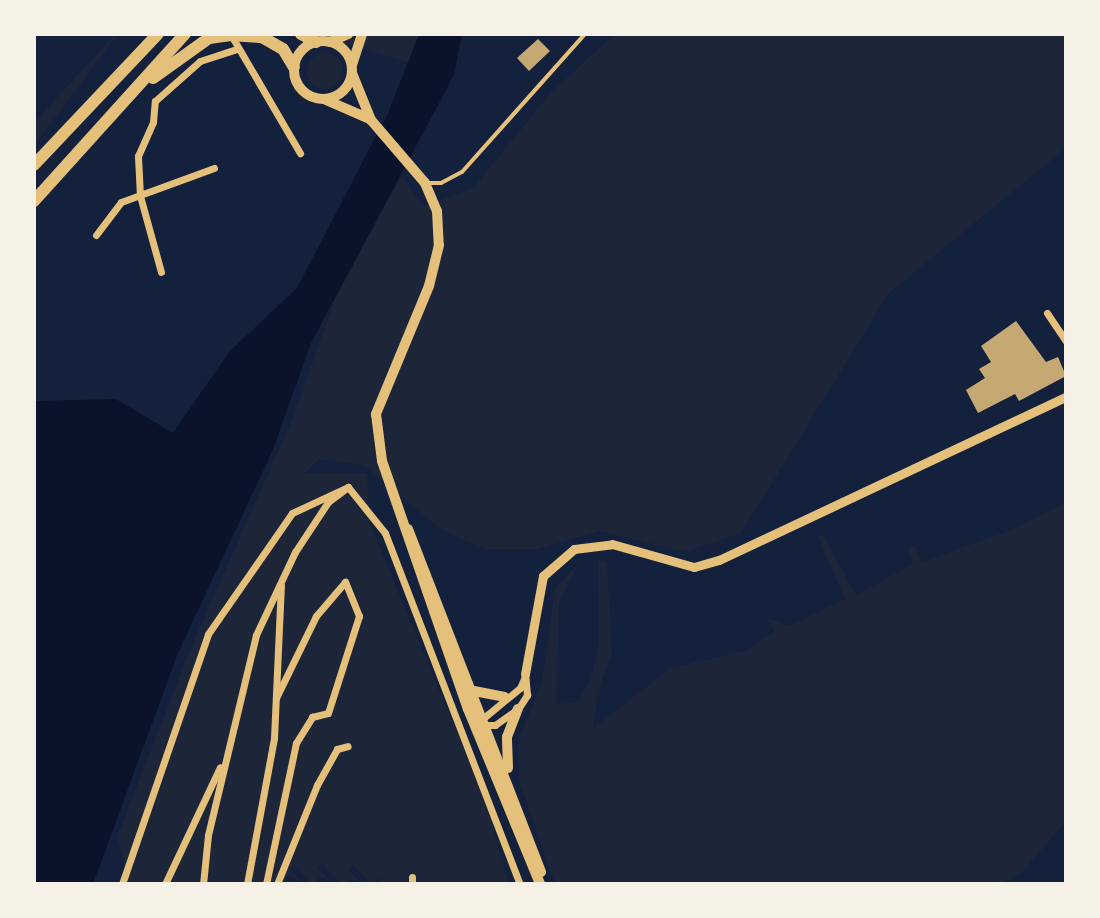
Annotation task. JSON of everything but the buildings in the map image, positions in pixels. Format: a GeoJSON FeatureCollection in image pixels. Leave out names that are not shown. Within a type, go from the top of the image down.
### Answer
{"type":"FeatureCollection","features":[{"type":"Feature","properties":{"kind":"highway"},"geometry":{"type":"LineString","coordinates":[[109,85],[145,34]]}},
{"type":"Feature","properties":{"kind":"highway"},"geometry":{"type":"LineString","coordinates":[[34,165],[158,34]]}},
{"type":"Feature","properties":{"kind":"highway"},"geometry":{"type":"LineString","coordinates":[[34,201],[185,34]]}},
{"type":"Feature","properties":{"kind":"highway"},"geometry":{"type":"LineString","coordinates":[[301,34],[316,42]]}},
{"type":"Feature","properties":{"kind":"highway"},"geometry":{"type":"LineString","coordinates":[[141,86],[209,38],[231,35],[262,37],[283,49],[294,67]]}},
{"type":"Feature","properties":{"kind":"main road"},"geometry":{"type":"LineString","coordinates":[[348,34],[330,42],[316,42],[301,51],[294,67],[302,90],[374,124]]}},
{"type":"Feature","properties":{"kind":"main road"},"geometry":{"type":"LineString","coordinates":[[324,99],[340,94],[352,69],[362,34]]}},
{"type":"Feature","properties":{"kind":"main road"},"geometry":{"type":"LineString","coordinates":[[330,42],[345,50],[374,124],[425,183],[437,211],[439,245],[429,286],[376,414],[391,491],[434,617],[483,747],[541,884]]}},
{"type":"Feature","properties":{"kind":"main road"},"geometry":{"type":"LineString","coordinates":[[391,491],[474,691],[510,786],[541,884]]}},
{"type":"Feature","properties":{"kind":"main road"},"geometry":{"type":"LineString","coordinates":[[474,691],[504,697]]}},
{"type":"Feature","properties":{"kind":"main road"},"geometry":{"type":"LineString","coordinates":[[510,786],[507,737],[518,709]]}},
{"type":"Feature","properties":{"kind":"street"},"geometry":{"type":"LineString","coordinates":[[231,35],[237,49],[262,80],[300,153]]}},
{"type":"Feature","properties":{"kind":"street"},"geometry":{"type":"LineString","coordinates":[[161,272],[140,196],[138,156],[153,122],[155,101],[200,61],[237,49]]}},
{"type":"Feature","properties":{"kind":"street"},"geometry":{"type":"LineString","coordinates":[[96,235],[121,202],[214,168]]}},
{"type":"Feature","properties":{"kind":"street"},"geometry":{"type":"LineString","coordinates":[[1047,313],[1066,341]]}},
{"type":"Feature","properties":{"kind":"street"},"geometry":{"type":"LineString","coordinates":[[484,721],[504,697],[520,688],[543,576],[574,549],[612,544],[694,567],[719,560],[1066,397]]}},
{"type":"Feature","properties":{"kind":"street"},"geometry":{"type":"LineString","coordinates":[[203,884],[208,835],[256,635],[281,582],[328,502],[348,487]]}},
{"type":"Feature","properties":{"kind":"street"},"geometry":{"type":"LineString","coordinates":[[122,884],[208,634],[292,513],[348,487]]}},
{"type":"Feature","properties":{"kind":"street"},"geometry":{"type":"LineString","coordinates":[[348,487],[385,533],[520,884]]}},
{"type":"Feature","properties":{"kind":"street"},"geometry":{"type":"LineString","coordinates":[[247,884],[274,738],[281,582]]}},
{"type":"Feature","properties":{"kind":"street"},"geometry":{"type":"LineString","coordinates":[[266,884],[296,743],[312,717],[328,713],[359,616],[345,582],[316,616],[276,698]]}},
{"type":"Feature","properties":{"kind":"street"},"geometry":{"type":"LineString","coordinates":[[434,617],[484,721],[483,747]]}},
{"type":"Feature","properties":{"kind":"street"},"geometry":{"type":"LineString","coordinates":[[484,721],[518,709],[527,695],[525,674]]}},
{"type":"Feature","properties":{"kind":"street"},"geometry":{"type":"LineString","coordinates":[[277,884],[317,785],[337,749],[348,746]]}},
{"type":"Feature","properties":{"kind":"street"},"geometry":{"type":"LineString","coordinates":[[165,884],[228,751]]}},
{"type":"Feature","properties":{"kind":"lane"},"geometry":{"type":"LineString","coordinates":[[425,183],[441,183],[462,172],[585,34]]}},
{"type":"Feature","properties":{"kind":"shaded area"},"geometry":{"type":"Polygon","coordinates":[[[118,34],[34,146],[34,123],[118,34]]]}},
{"type":"Feature","properties":{"kind":"shaded area"},"geometry":{"type":"Polygon","coordinates":[[[309,34],[419,34],[409,62],[309,34]]]}},
{"type":"Feature","properties":{"kind":"shaded area"},"geometry":{"type":"Polygon","coordinates":[[[419,34],[462,34],[454,75],[311,343],[272,452],[178,653],[93,884],[34,884],[34,401],[116,399],[173,433],[229,352],[297,288],[388,113],[419,34]]]}},
{"type":"Feature","properties":{"kind":"shaded area"},"geometry":{"type":"Polygon","coordinates":[[[614,34],[1066,34],[1066,148],[889,293],[741,533],[686,552],[600,531],[537,549],[486,549],[442,530],[363,465],[319,459],[305,473],[367,474],[370,524],[488,807],[508,884],[384,884],[379,878],[371,884],[353,865],[349,870],[361,884],[352,879],[341,884],[322,863],[318,868],[333,884],[321,877],[312,884],[294,865],[290,870],[303,884],[290,875],[285,879],[289,884],[129,884],[117,837],[193,643],[293,418],[335,299],[402,175],[423,206],[473,188],[550,94],[614,34]]]}},
{"type":"Feature","properties":{"kind":"shaded area"},"geometry":{"type":"Polygon","coordinates":[[[325,53],[338,58],[343,71],[338,84],[325,89],[312,84],[307,71],[312,58],[325,53]]]}},
{"type":"Feature","properties":{"kind":"shaded area"},"geometry":{"type":"Polygon","coordinates":[[[1066,503],[1066,821],[1023,871],[1001,884],[555,884],[519,780],[519,738],[542,683],[555,588],[577,566],[559,602],[557,704],[578,702],[591,678],[599,643],[598,559],[607,563],[612,653],[598,691],[593,728],[671,668],[744,651],[775,631],[766,618],[790,626],[845,599],[818,537],[823,534],[856,595],[913,564],[908,548],[915,545],[922,562],[1006,532],[1066,503]]]}}]}
